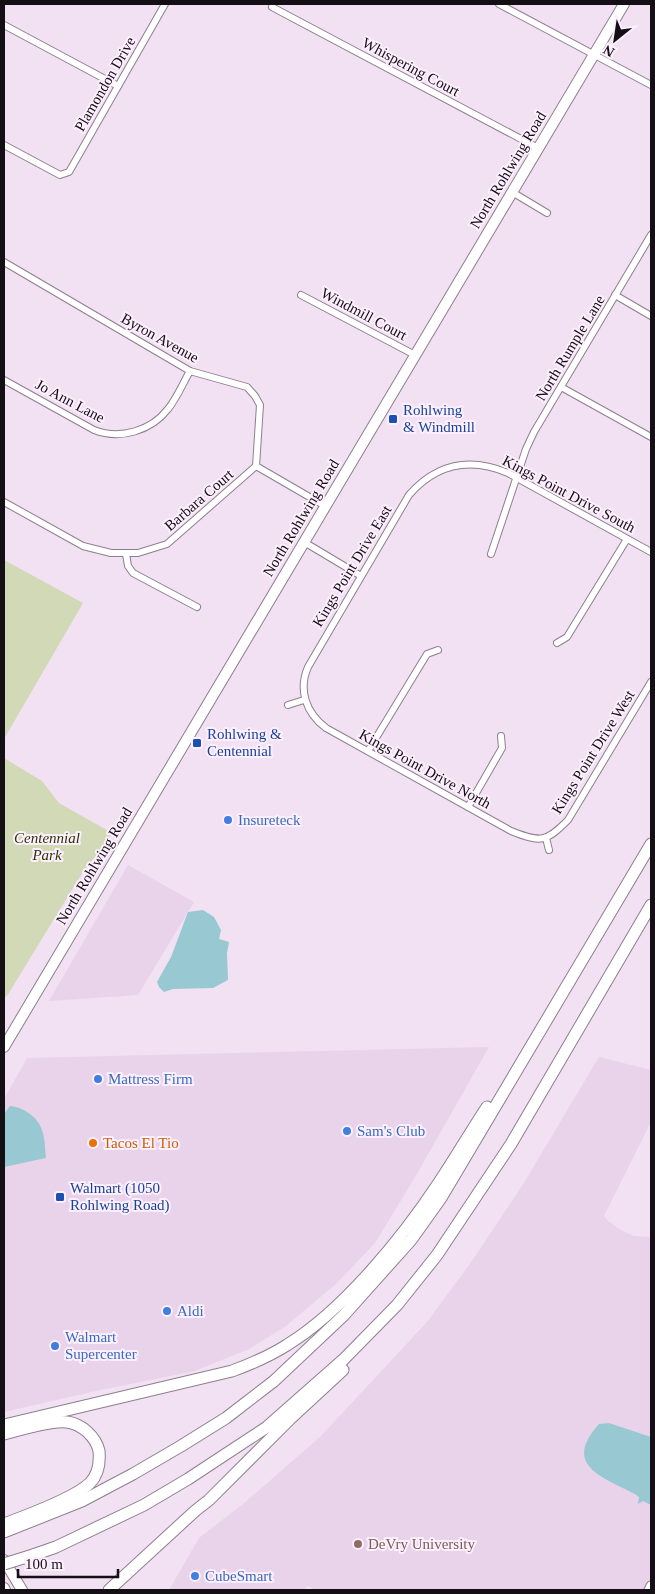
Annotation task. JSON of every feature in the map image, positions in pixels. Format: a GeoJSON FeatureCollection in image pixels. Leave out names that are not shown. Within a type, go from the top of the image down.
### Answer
{"type":"FeatureCollection","features":[{"type":"Feature","properties":{"kind":"highway"},"geometry":{"type":"LineString","coordinates":[[11,1524],[82,1501],[181,1446],[226,1418],[274,1381],[344,1315],[410,1240],[441,1198],[651,844]]}},
{"type":"Feature","properties":{"kind":"highway"},"geometry":{"type":"LineString","coordinates":[[109,1590],[209,1500],[362,1352],[437,1255],[511,1144],[651,905]]}},
{"type":"Feature","properties":{"kind":"highway"},"geometry":{"type":"LineString","coordinates":[[4,1425],[232,1371],[268,1356],[309,1330],[331,1312],[367,1274],[414,1217],[538,1034]]}},
{"type":"Feature","properties":{"kind":"highway"},"geometry":{"type":"LineString","coordinates":[[4,1562],[56,1547],[144,1505],[204,1469],[267,1427],[343,1360],[397,1305]]}},
{"type":"Feature","properties":{"kind":"highway"},"geometry":{"type":"LineString","coordinates":[[4,1434],[66,1421],[86,1431],[94,1440],[99,1454],[97,1471],[89,1484],[76,1493],[11,1524],[4,1532]]}},
{"type":"Feature","properties":{"kind":"main road","name":"North Rohlwing Road"},"geometry":{"type":"LineString","coordinates":[[4,1047],[624,4]]}},
{"type":"Feature","properties":{"kind":"main road"},"geometry":{"type":"LineString","coordinates":[[4,1562],[22,1590]]}},
{"type":"Feature","properties":{"kind":"street","name":"Plamondon Drive"},"geometry":{"type":"LineString","coordinates":[[4,145],[56,174],[64,175],[69,172],[166,4]]}},
{"type":"Feature","properties":{"kind":"street"},"geometry":{"type":"LineString","coordinates":[[499,4],[651,85]]}},
{"type":"Feature","properties":{"kind":"street","name":"Whispering Court"},"geometry":{"type":"LineString","coordinates":[[272,7],[538,148]]}},
{"type":"Feature","properties":{"kind":"street"},"geometry":{"type":"LineString","coordinates":[[4,25],[118,86]]}},
{"type":"Feature","properties":{"kind":"street"},"geometry":{"type":"LineString","coordinates":[[512,192],[547,213]]}},
{"type":"Feature","properties":{"kind":"street","name":"North Rumple Lane"},"geometry":{"type":"LineString","coordinates":[[491,554],[534,432],[651,235]]}},
{"type":"Feature","properties":{"kind":"street","name":"Byron Avenue"},"geometry":{"type":"LineString","coordinates":[[4,262],[190,371],[247,388],[260,405],[256,466]]}},
{"type":"Feature","properties":{"kind":"street","name":"Windmill Court"},"geometry":{"type":"LineString","coordinates":[[301,295],[415,355]]}},
{"type":"Feature","properties":{"kind":"street"},"geometry":{"type":"LineString","coordinates":[[615,295],[651,316]]}},
{"type":"Feature","properties":{"kind":"street","name":"Jo Ann Lane"},"geometry":{"type":"LineString","coordinates":[[4,380],[94,430],[106,434],[128,434],[144,428],[161,417],[170,407],[190,371]]}},
{"type":"Feature","properties":{"kind":"street"},"geometry":{"type":"LineString","coordinates":[[561,387],[651,437]]}},
{"type":"Feature","properties":{"kind":"street","name":"Kings Point Drive South"},"geometry":{"type":"LineString","coordinates":[[444,469],[463,465],[483,465],[500,469],[651,552]]}},
{"type":"Feature","properties":{"kind":"street"},"geometry":{"type":"LineString","coordinates":[[256,466],[325,506]]}},
{"type":"Feature","properties":{"kind":"street","name":"Barbara Court"},"geometry":{"type":"LineString","coordinates":[[4,502],[83,546],[102,552],[138,553],[167,544],[256,466]]}},
{"type":"Feature","properties":{"kind":"street","name":"Kings Point Drive East"},"geometry":{"type":"LineString","coordinates":[[303,691],[304,677],[308,666],[410,495],[428,478],[444,469]]}},
{"type":"Feature","properties":{"kind":"street"},"geometry":{"type":"LineString","coordinates":[[557,643],[567,637],[627,539]]}},
{"type":"Feature","properties":{"kind":"street"},"geometry":{"type":"LineString","coordinates":[[304,542],[361,576]]}},
{"type":"Feature","properties":{"kind":"street"},"geometry":{"type":"LineString","coordinates":[[126,554],[128,566],[133,574],[196,607]]}},
{"type":"Feature","properties":{"kind":"street"},"geometry":{"type":"LineString","coordinates":[[368,751],[427,654],[438,650]]}},
{"type":"Feature","properties":{"kind":"street","name":"Kings Point Drive West"},"geometry":{"type":"LineString","coordinates":[[546,838],[554,833],[573,813],[651,682]]}},
{"type":"Feature","properties":{"kind":"street","name":"Kings Point Drive North"},"geometry":{"type":"LineString","coordinates":[[303,691],[304,700],[310,712],[321,724],[512,831],[526,837],[546,838]]}},
{"type":"Feature","properties":{"kind":"street"},"geometry":{"type":"LineString","coordinates":[[288,705],[304,700]]}},
{"type":"Feature","properties":{"kind":"street"},"geometry":{"type":"LineString","coordinates":[[468,807],[502,748],[501,736]]}},
{"type":"Feature","properties":{"kind":"street"},"geometry":{"type":"LineString","coordinates":[[546,838],[549,850]]}},
{"type":"Feature","properties":{"kind":"street"},"geometry":{"type":"LineString","coordinates":[[649,1590],[651,1586]]}},
{"type":"Feature","properties":{"kind":"shaded area"},"geometry":{"type":"Polygon","coordinates":[[[128,865],[194,902],[138,995],[49,1001],[128,865]]]}},
{"type":"Feature","properties":{"kind":"shaded area"},"geometry":{"type":"Polygon","coordinates":[[[489,1047],[414,1179],[375,1243],[337,1283],[286,1326],[249,1349],[195,1371],[4,1412],[4,1099],[27,1058],[489,1047]]]}},
{"type":"Feature","properties":{"kind":"shaded area"},"geometry":{"type":"Polygon","coordinates":[[[599,1057],[651,1070],[651,1122],[604,1216],[621,1230],[634,1236],[651,1237],[650,1590],[316,1590],[307,1586],[305,1590],[169,1590],[199,1538],[243,1504],[320,1437],[427,1322],[472,1261],[522,1186],[599,1057]]]}},
{"type":"Feature","properties":{"kind":"green space"},"geometry":{"type":"Polygon","coordinates":[[[4,560],[83,603],[4,739],[4,560]]]}},
{"type":"Feature","properties":{"kind":"green space","name":"Centennial Park"},"geometry":{"type":"Polygon","coordinates":[[[4,758],[42,781],[59,803],[112,833],[105,845],[84,870],[7,996],[4,997],[4,758]]]}},
{"type":"Feature","properties":{"kind":"water"},"geometry":{"type":"Polygon","coordinates":[[[203,910],[214,917],[221,930],[219,939],[229,942],[227,953],[228,980],[213,988],[173,989],[164,992],[157,982],[171,957],[188,912],[203,910]]]}},
{"type":"Feature","properties":{"kind":"water"},"geometry":{"type":"Polygon","coordinates":[[[10,1106],[25,1111],[34,1117],[40,1125],[43,1133],[46,1158],[4,1167],[4,1114],[10,1106]]]}},
{"type":"Feature","properties":{"kind":"water"},"geometry":{"type":"Polygon","coordinates":[[[609,1423],[651,1437],[651,1505],[643,1501],[638,1504],[639,1497],[599,1475],[585,1460],[584,1450],[589,1438],[599,1424],[609,1423]]]}},
{"type":"Feature","properties":{"kind":"place","name":"Rohlwing & Windmill"},"geometry":{"type":"Point","coordinates":[393,419]}},
{"type":"Feature","properties":{"kind":"place","name":"Rohlwing & Centennial"},"geometry":{"type":"Point","coordinates":[197,743]}},
{"type":"Feature","properties":{"kind":"place","name":"Insureteck"},"geometry":{"type":"Point","coordinates":[228,820]}},
{"type":"Feature","properties":{"kind":"place","name":"Mattress Firm"},"geometry":{"type":"Point","coordinates":[98,1079]}},
{"type":"Feature","properties":{"kind":"place","name":"Sam's Club"},"geometry":{"type":"Point","coordinates":[347,1131]}},
{"type":"Feature","properties":{"kind":"place","name":"Tacos El Tio"},"geometry":{"type":"Point","coordinates":[93,1143]}},
{"type":"Feature","properties":{"kind":"place","name":"Walmart (1050 Rohlwing Road)"},"geometry":{"type":"Point","coordinates":[60,1197]}},
{"type":"Feature","properties":{"kind":"place","name":"Aldi"},"geometry":{"type":"Point","coordinates":[167,1311]}},
{"type":"Feature","properties":{"kind":"place","name":"Walmart Supercenter"},"geometry":{"type":"Point","coordinates":[55,1346]}},
{"type":"Feature","properties":{"kind":"place","name":"DeVry University"},"geometry":{"type":"Point","coordinates":[358,1544]}},
{"type":"Feature","properties":{"kind":"place","name":"CubeSmart"},"geometry":{"type":"Point","coordinates":[195,1576]}}]}
